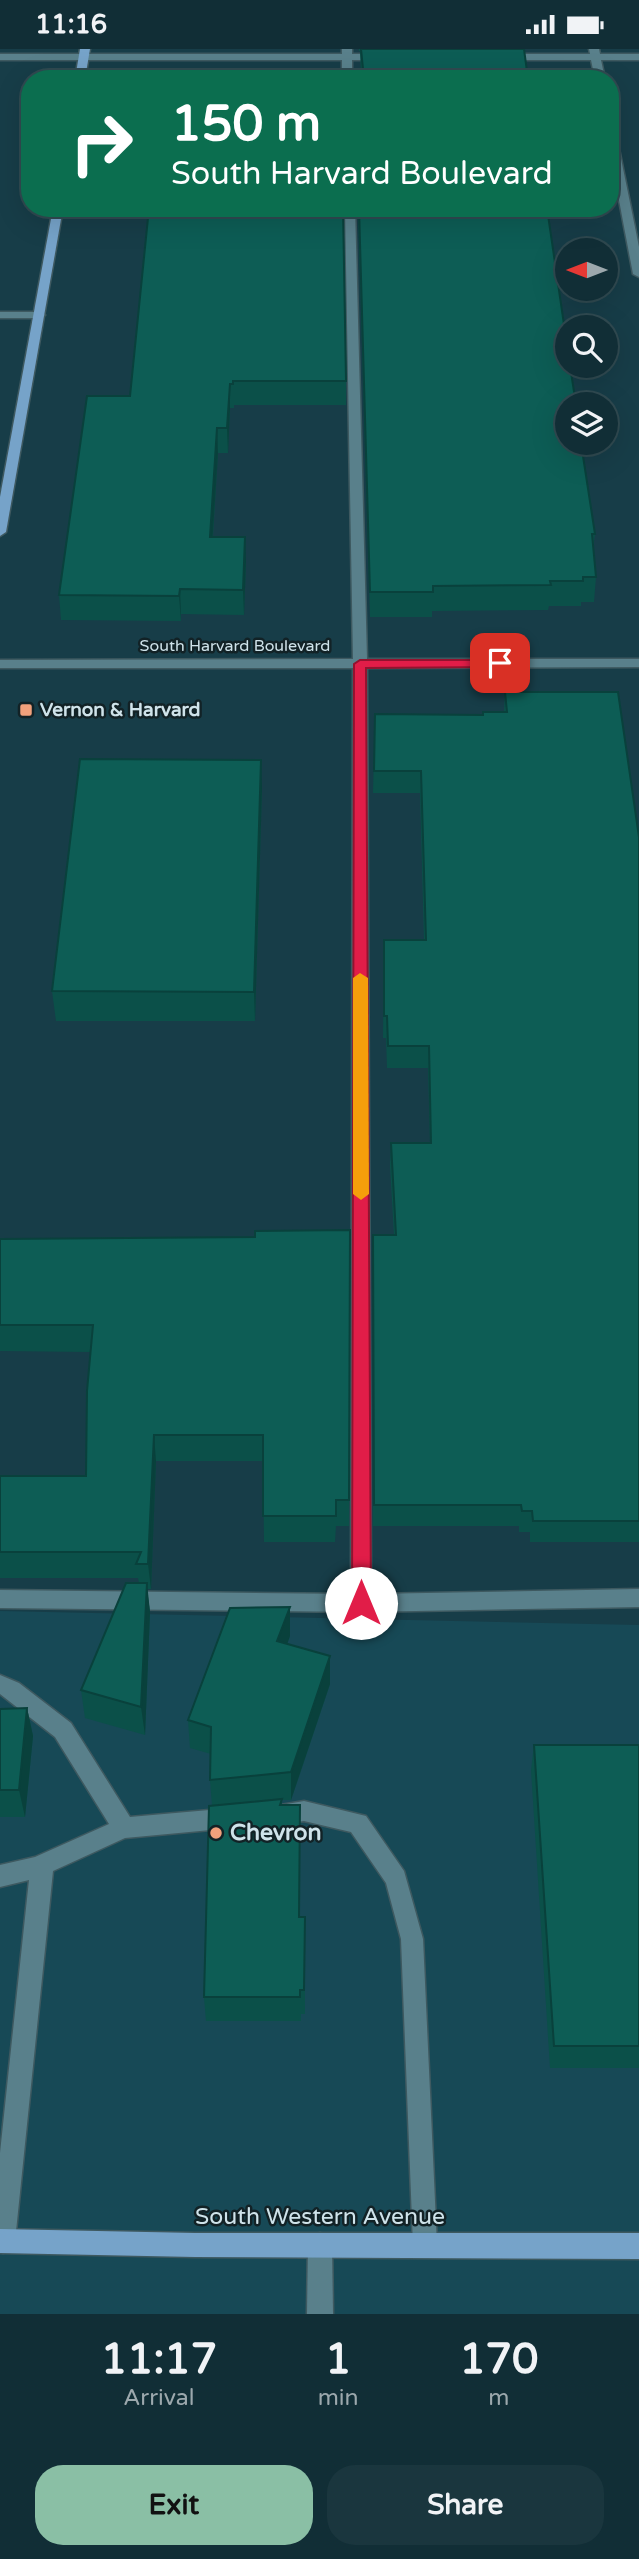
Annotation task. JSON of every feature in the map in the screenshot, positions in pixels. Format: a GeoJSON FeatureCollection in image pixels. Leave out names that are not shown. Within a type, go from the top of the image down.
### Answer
{"type":"FeatureCollection","features":[{"type":"Feature","properties":{"kind":"main road"},"geometry":{"type":"LineString","coordinates":[[0,532],[56,217]]}},
{"type":"Feature","properties":{"kind":"main road","name":"South Western Avenue"},"geometry":{"type":"LineString","coordinates":[[1,2241],[639,2246]]}},
{"type":"Feature","properties":{"kind":"street"},"geometry":{"type":"LineString","coordinates":[[0,57],[85,53],[347,53],[402,57]]}},
{"type":"Feature","properties":{"kind":"street"},"geometry":{"type":"LineString","coordinates":[[485,57],[595,53],[639,57]]}},
{"type":"Feature","properties":{"kind":"street"},"geometry":{"type":"LineString","coordinates":[[619,174],[639,274]]}},
{"type":"Feature","properties":{"kind":"street"},"geometry":{"type":"LineString","coordinates":[[350,217],[360,664],[361,1603]]}},
{"type":"Feature","properties":{"kind":"street"},"geometry":{"type":"LineString","coordinates":[[0,316],[39,315]]}},
{"type":"Feature","properties":{"kind":"street","name":"South Harvard Boulevard"},"geometry":{"type":"LineString","coordinates":[[0,664],[639,663]]}},
{"type":"Feature","properties":{"kind":"street"},"geometry":{"type":"LineString","coordinates":[[0,1599],[361,1603],[639,1598]]}},
{"type":"Feature","properties":{"kind":"street"},"geometry":{"type":"LineString","coordinates":[[0,1685],[12,1690],[62,1730],[124,1828]]}},
{"type":"Feature","properties":{"kind":"street"},"geometry":{"type":"LineString","coordinates":[[0,1877],[42,1864],[124,1828],[304,1811],[358,1823],[396,1879],[412,1939],[425,2245]]}},
{"type":"Feature","properties":{"kind":"street"},"geometry":{"type":"LineString","coordinates":[[1,2241],[42,1864]]}},
{"type":"Feature","properties":{"kind":"street"},"geometry":{"type":"LineString","coordinates":[[320,2245],[320,2314]]}},
{"type":"Feature","properties":{"kind":"shaded area"},"geometry":{"type":"Polygon","coordinates":[[[0,1611],[639,1625],[639,2314],[0,2314],[0,1611]]]}},
{"type":"Feature","properties":{"kind":"building"},"geometry":{"type":"Polygon","coordinates":[[[361,49],[524,49],[527,70],[363,70],[361,49]]]}},
{"type":"Feature","properties":{"kind":"building"},"geometry":{"type":"Polygon","coordinates":[[[148,217],[343,217],[346,381],[233,381],[233,384],[230,384],[227,428],[217,428],[210,537],[245,537],[243,590],[180,589],[179,596],[59,595],[87,396],[130,396],[148,217]]]}},
{"type":"Feature","properties":{"kind":"building"},"geometry":{"type":"Polygon","coordinates":[[[359,217],[548,217],[555,263],[555,301],[561,301],[563,315],[555,315],[555,378],[572,378],[574,392],[555,392],[555,455],[583,455],[595,534],[592,534],[596,577],[583,577],[583,581],[550,581],[551,585],[433,586],[433,592],[370,592],[359,217]]]}},
{"type":"Feature","properties":{"kind":"building"},"geometry":{"type":"Polygon","coordinates":[[[505,692],[618,692],[639,837],[639,1521],[533,1521],[532,1511],[522,1511],[521,1505],[374,1505],[373,1235],[396,1235],[391,1143],[431,1143],[429,1046],[388,1046],[387,1016],[384,1016],[384,940],[426,940],[421,771],[374,771],[375,714],[483,715],[483,712],[507,712],[505,692]]]}},
{"type":"Feature","properties":{"kind":"building"},"geometry":{"type":"Polygon","coordinates":[[[80,759],[261,760],[254,992],[52,991],[80,759]]]}},
{"type":"Feature","properties":{"kind":"building"},"geometry":{"type":"Polygon","coordinates":[[[350,1230],[349,1500],[336,1500],[336,1516],[263,1516],[263,1435],[154,1435],[148,1564],[136,1564],[141,1552],[0,1552],[0,1476],[86,1476],[87,1391],[93,1325],[0,1325],[0,1239],[255,1237],[255,1231],[350,1230]]]}},
{"type":"Feature","properties":{"kind":"building"},"geometry":{"type":"Polygon","coordinates":[[[126,1583],[147,1583],[141,1707],[81,1690],[126,1583]]]}},
{"type":"Feature","properties":{"kind":"building"},"geometry":{"type":"Polygon","coordinates":[[[290,1607],[277,1641],[330,1656],[291,1772],[210,1780],[211,1727],[188,1720],[230,1608],[290,1607]]]}},
{"type":"Feature","properties":{"kind":"building"},"geometry":{"type":"Polygon","coordinates":[[[27,1708],[19,1790],[0,1790],[0,1709],[27,1708]]]}},
{"type":"Feature","properties":{"kind":"building"},"geometry":{"type":"Polygon","coordinates":[[[534,1745],[639,1745],[639,2046],[554,2046],[534,1745]]]}},
{"type":"Feature","properties":{"kind":"building"},"geometry":{"type":"Polygon","coordinates":[[[282,1799],[280,1805],[300,1805],[299,1917],[305,1917],[304,1990],[300,1990],[300,1997],[204,1997],[209,1806],[282,1799]]]}},
{"type":"Feature","properties":{"kind":"slow traffic"},"geometry":{"type":"LineString","coordinates":[[360,978],[361,1194]]}},
{"type":"Feature","properties":{"kind":"place","name":"Vernon & Harvard"},"geometry":{"type":"Point","coordinates":[26,710]}},
{"type":"Feature","properties":{"kind":"place","name":"Chevron"},"geometry":{"type":"Point","coordinates":[216,1833]}},
{"type":"Feature","properties":{"kind":"route"},"geometry":{"type":"LineString","coordinates":[[361,1603],[360,664],[500,663]]}}]}
